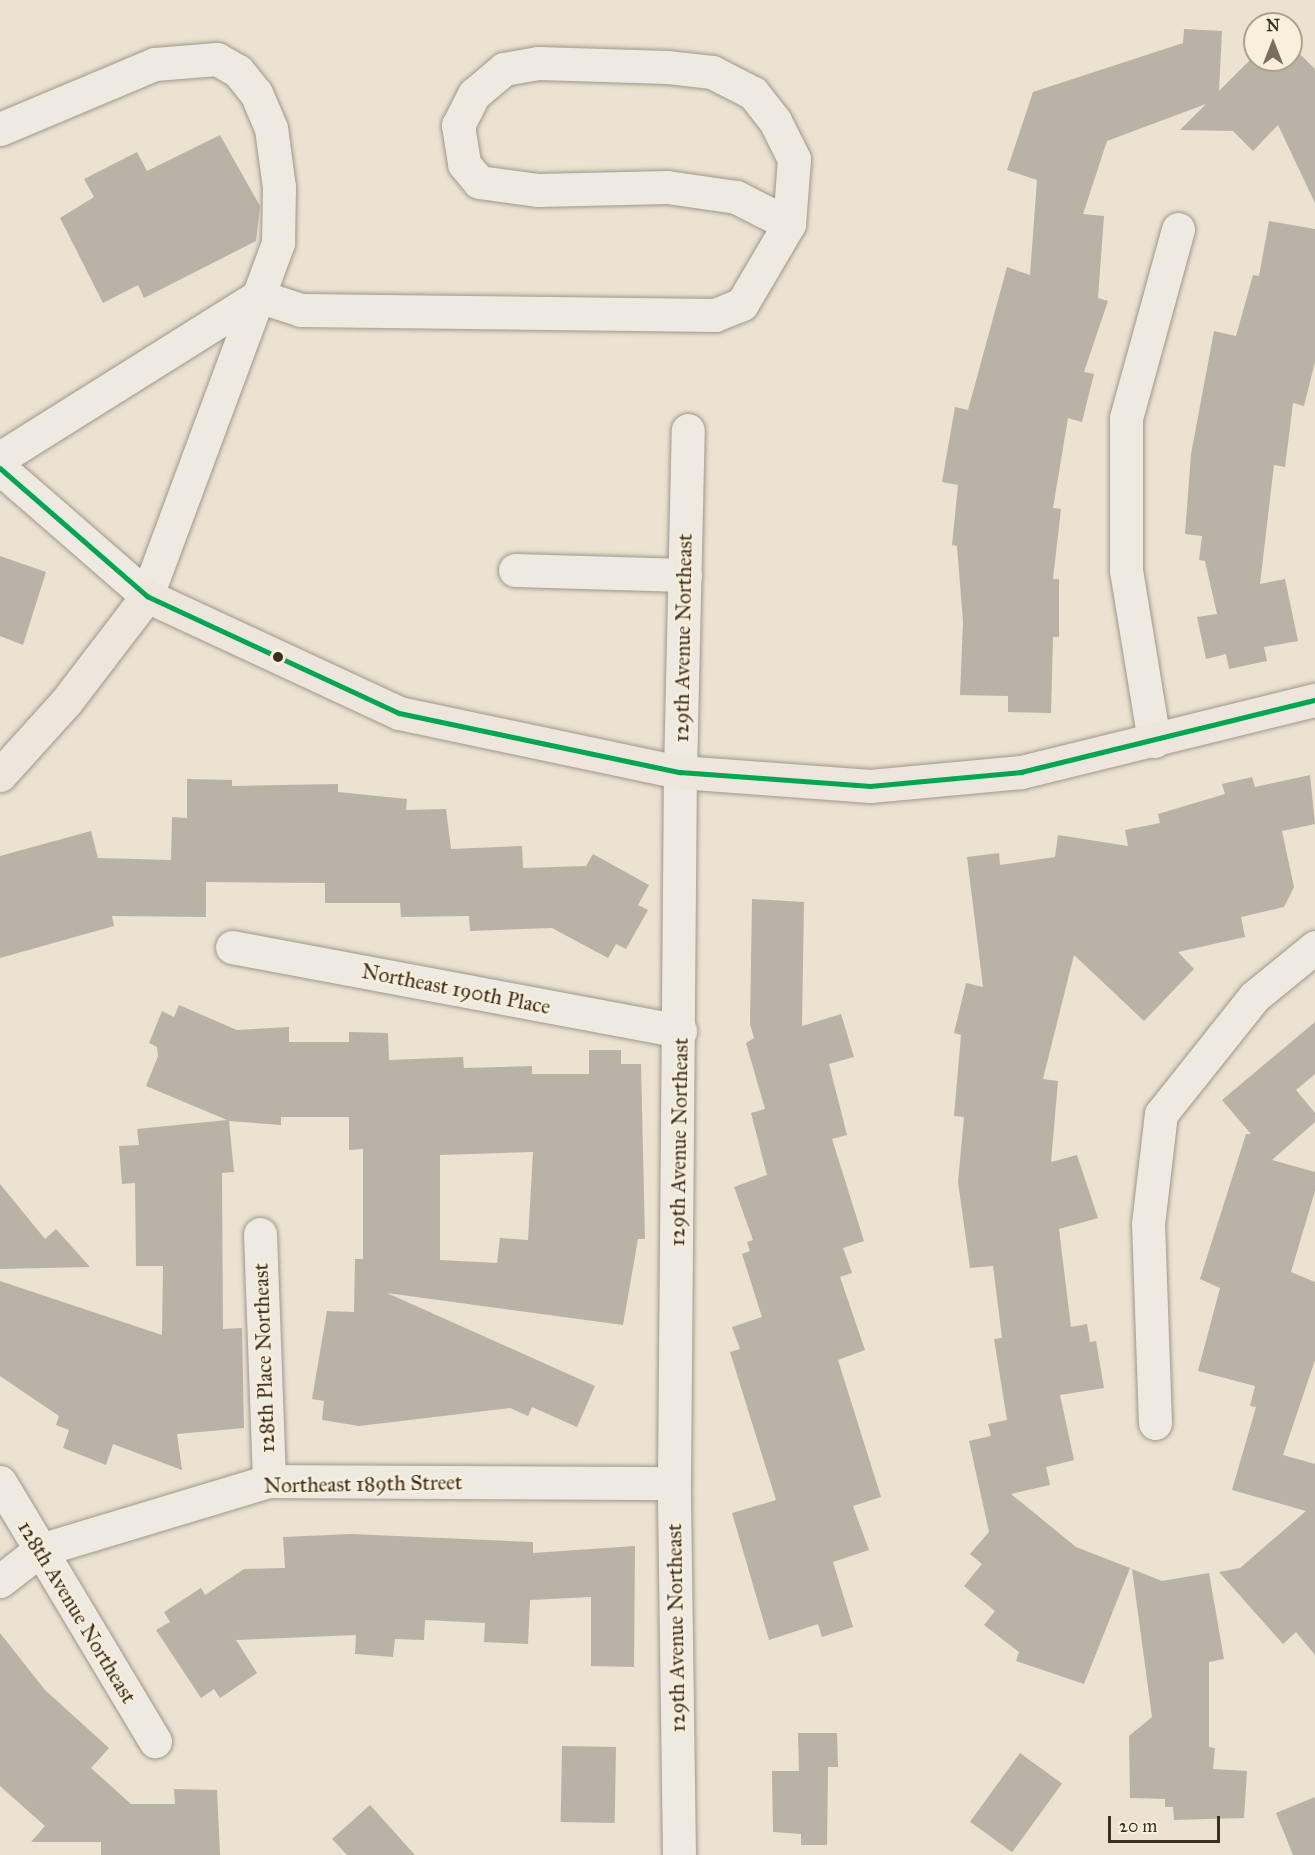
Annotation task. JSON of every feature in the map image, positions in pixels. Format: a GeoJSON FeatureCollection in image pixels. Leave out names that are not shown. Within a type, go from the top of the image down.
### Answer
{"type":"FeatureCollection","features":[{"type":"Feature","properties":{"kind":"main road"},"geometry":{"type":"LineString","coordinates":[[0,775],[66,702],[147,596],[399,713],[680,772],[870,786],[1022,772],[1312,707]]}},
{"type":"Feature","properties":{"kind":"street"},"geometry":{"type":"LineString","coordinates":[[0,129],[170,59],[217,59],[238,71],[256,93],[271,128],[279,188],[278,243],[147,596],[0,468]]}},
{"type":"Feature","properties":{"kind":"street"},"geometry":{"type":"LineString","coordinates":[[258,296],[301,310],[715,315],[742,304],[789,224],[794,159],[775,121],[753,93],[712,72],[538,63],[504,69],[474,94],[458,125],[464,164],[478,182],[538,190],[667,187],[736,197],[789,224]]}},
{"type":"Feature","properties":{"kind":"street"},"geometry":{"type":"LineString","coordinates":[[1154,741],[1126,570],[1126,418],[1178,230]]}},
{"type":"Feature","properties":{"kind":"street"},"geometry":{"type":"LineString","coordinates":[[0,458],[258,296]]}},
{"type":"Feature","properties":{"kind":"street","name":"129th Avenue Northeast"},"geometry":{"type":"LineString","coordinates":[[679,1855],[674,1483],[680,1031],[680,772],[688,430]]}},
{"type":"Feature","properties":{"kind":"street"},"geometry":{"type":"LineString","coordinates":[[515,570],[685,575]]}},
{"type":"Feature","properties":{"kind":"street"},"geometry":{"type":"LineString","coordinates":[[1155,1423],[1148,1224],[1161,1114],[1254,997],[1315,947]]}},
{"type":"Feature","properties":{"kind":"street","name":"Northeast 190th Place"},"geometry":{"type":"LineString","coordinates":[[232,948],[680,1031]]}},
{"type":"Feature","properties":{"kind":"street","name":"128th Place Northeast"},"geometry":{"type":"LineString","coordinates":[[260,1234],[269,1481]]}},
{"type":"Feature","properties":{"kind":"street","name":"Northeast 189th Street"},"geometry":{"type":"LineString","coordinates":[[0,1581],[40,1550],[269,1481],[674,1483]]}},
{"type":"Feature","properties":{"kind":"street","name":"128th Avenue Northeast"},"geometry":{"type":"LineString","coordinates":[[0,1482],[155,1741]]}},
{"type":"Feature","properties":{"kind":"building"},"geometry":{"type":"Polygon","coordinates":[[[1184,29],[1222,31],[1219,91],[1243,67],[1243,72],[1303,72],[1303,57],[1315,69],[1315,203],[1278,125],[1253,151],[1233,131],[1180,130],[1206,104],[1107,141],[1083,214],[1104,216],[1098,298],[1108,301],[1084,372],[1094,374],[1082,422],[1068,418],[1053,508],[1061,509],[1053,579],[1059,579],[1059,637],[1053,637],[1051,713],[1008,712],[1008,696],[960,695],[963,622],[957,546],[952,545],[958,485],[942,482],[955,407],[968,410],[1007,267],[1030,275],[1037,180],[1007,170],[1033,92],[1183,43],[1184,29]]]}},
{"type":"Feature","properties":{"kind":"building"},"geometry":{"type":"Polygon","coordinates":[[[220,135],[260,206],[256,241],[144,298],[138,285],[103,303],[60,218],[94,197],[84,179],[137,152],[147,171],[220,135]]]}},
{"type":"Feature","properties":{"kind":"building"},"geometry":{"type":"Polygon","coordinates":[[[1269,221],[1315,229],[1315,362],[1304,406],[1293,403],[1285,467],[1274,465],[1260,584],[1285,579],[1298,641],[1264,647],[1267,661],[1229,669],[1226,654],[1206,659],[1197,617],[1217,614],[1205,561],[1199,560],[1202,536],[1185,534],[1191,454],[1214,331],[1236,336],[1253,275],[1259,276],[1269,221]]]}},
{"type":"Feature","properties":{"kind":"building"},"geometry":{"type":"Polygon","coordinates":[[[0,556],[46,572],[23,645],[0,636],[0,556]]]}},
{"type":"Feature","properties":{"kind":"building"},"geometry":{"type":"Polygon","coordinates":[[[1310,775],[1315,824],[1282,831],[1294,887],[1284,907],[1241,917],[1245,937],[1178,952],[1194,969],[1144,1021],[1074,955],[1043,1079],[1058,1081],[1051,1162],[1077,1155],[1098,1218],[1059,1229],[1071,1327],[1087,1324],[1090,1342],[1096,1341],[1104,1388],[1060,1395],[1074,1460],[1046,1467],[1050,1485],[1011,1494],[1076,1547],[1130,1568],[1084,1684],[1016,1661],[1019,1652],[984,1625],[995,1611],[964,1586],[982,1564],[970,1554],[989,1532],[969,1441],[991,1436],[988,1424],[1007,1420],[994,1339],[1002,1338],[993,1266],[970,1268],[958,1182],[964,1117],[954,1116],[961,1035],[954,1033],[966,983],[983,987],[967,857],[999,853],[1000,865],[1055,857],[1058,835],[1128,846],[1125,830],[1160,823],[1158,814],[1225,794],[1222,784],[1252,777],[1255,787],[1310,775]]]}},
{"type":"Feature","properties":{"kind":"building"},"geometry":{"type":"Polygon","coordinates":[[[187,779],[232,780],[232,786],[338,784],[338,792],[407,799],[406,810],[446,809],[451,849],[522,846],[523,868],[586,866],[593,854],[649,885],[638,905],[648,910],[626,949],[616,944],[608,958],[552,928],[470,931],[469,916],[401,917],[400,903],[325,903],[325,883],[206,882],[206,917],[112,916],[114,926],[0,958],[0,856],[91,831],[98,858],[171,860],[172,817],[187,818],[187,779]]]}},
{"type":"Feature","properties":{"kind":"building"},"geometry":{"type":"Polygon","coordinates":[[[752,899],[804,902],[802,1026],[841,1014],[854,1057],[829,1064],[847,1135],[832,1139],[864,1241],[843,1248],[852,1273],[840,1277],[865,1350],[838,1360],[881,1497],[853,1506],[869,1550],[833,1562],[853,1627],[822,1637],[818,1624],[769,1640],[732,1513],[776,1500],[730,1352],[740,1349],[732,1327],[762,1317],[742,1254],[750,1251],[747,1242],[753,1240],[734,1187],[767,1175],[751,1113],[765,1109],[746,1043],[754,1038],[750,1024],[752,899]]]}},
{"type":"Feature","properties":{"kind":"building"},"geometry":{"type":"Polygon","coordinates":[[[179,1005],[237,1030],[289,1027],[289,1042],[349,1042],[349,1032],[388,1033],[389,1060],[463,1057],[464,1068],[532,1066],[532,1074],[589,1074],[589,1050],[621,1050],[621,1064],[641,1064],[645,1239],[638,1239],[623,1325],[387,1293],[595,1386],[577,1427],[532,1407],[528,1416],[510,1408],[359,1426],[322,1420],[324,1401],[312,1399],[327,1311],[354,1312],[355,1259],[363,1259],[363,1149],[349,1150],[349,1117],[281,1117],[281,1125],[229,1121],[234,1172],[222,1173],[223,1329],[242,1328],[244,1428],[177,1434],[182,1470],[113,1444],[106,1465],[63,1448],[69,1430],[56,1425],[59,1416],[0,1376],[0,1281],[162,1335],[163,1266],[136,1266],[135,1183],[122,1184],[119,1146],[139,1145],[137,1129],[227,1120],[146,1086],[158,1056],[157,1047],[149,1043],[162,1011],[174,1017],[179,1005]],[[533,1152],[440,1155],[440,1260],[497,1263],[500,1238],[528,1240],[533,1152]]]}},
{"type":"Feature","properties":{"kind":"building"},"geometry":{"type":"Polygon","coordinates":[[[1315,1022],[1315,1074],[1296,1090],[1315,1113],[1315,1122],[1272,1160],[1315,1172],[1315,1191],[1291,1272],[1315,1282],[1315,1360],[1283,1455],[1315,1464],[1315,1655],[1296,1632],[1283,1644],[1219,1572],[1240,1568],[1306,1511],[1232,1490],[1256,1407],[1250,1406],[1255,1386],[1198,1371],[1220,1288],[1200,1279],[1246,1134],[1251,1134],[1222,1100],[1315,1022]]]}},
{"type":"Feature","properties":{"kind":"building"},"geometry":{"type":"Polygon","coordinates":[[[0,1184],[45,1239],[56,1229],[90,1267],[0,1269],[0,1184]]]}},
{"type":"Feature","properties":{"kind":"building"},"geometry":{"type":"Polygon","coordinates":[[[351,1534],[533,1542],[533,1553],[635,1546],[634,1667],[591,1666],[591,1597],[530,1600],[528,1644],[484,1642],[485,1623],[425,1620],[424,1640],[395,1639],[393,1657],[355,1654],[356,1635],[236,1640],[257,1673],[220,1698],[214,1689],[201,1698],[156,1630],[170,1622],[164,1612],[201,1588],[205,1595],[244,1569],[285,1568],[283,1537],[351,1534]]]}},
{"type":"Feature","properties":{"kind":"building"},"geometry":{"type":"Polygon","coordinates":[[[1132,1569],[1162,1581],[1209,1573],[1224,1659],[1209,1662],[1209,1747],[1215,1748],[1213,1769],[1247,1771],[1244,1818],[1174,1820],[1173,1807],[1165,1807],[1165,1799],[1130,1798],[1129,1736],[1152,1717],[1132,1569]]]}},
{"type":"Feature","properties":{"kind":"building"},"geometry":{"type":"Polygon","coordinates":[[[0,1633],[45,1690],[109,1748],[91,1768],[131,1804],[175,1804],[174,1789],[217,1790],[220,1855],[101,1855],[101,1842],[31,1842],[45,1826],[0,1786],[0,1633]]]}},
{"type":"Feature","properties":{"kind":"building"},"geometry":{"type":"Polygon","coordinates":[[[798,1733],[837,1733],[838,1767],[828,1767],[827,1845],[801,1845],[801,1834],[773,1832],[772,1771],[799,1771],[798,1733]]]}},
{"type":"Feature","properties":{"kind":"building"},"geometry":{"type":"Polygon","coordinates":[[[562,1746],[616,1747],[615,1823],[561,1822],[562,1746]]]}},
{"type":"Feature","properties":{"kind":"building"},"geometry":{"type":"Polygon","coordinates":[[[1020,1753],[1062,1784],[1012,1852],[970,1822],[1020,1753]]]}},
{"type":"Feature","properties":{"kind":"building"},"geometry":{"type":"Polygon","coordinates":[[[1315,1797],[1315,1855],[1293,1855],[1276,1813],[1315,1797]]]}},
{"type":"Feature","properties":{"kind":"building"},"geometry":{"type":"Polygon","coordinates":[[[370,1805],[415,1855],[347,1855],[332,1839],[370,1805]]]}},
{"type":"Feature","properties":{"kind":"transit line"},"geometry":{"type":"LineString","coordinates":[[0,468],[147,596],[399,713],[680,772],[870,786],[1021,772],[1315,700]]}}]}
